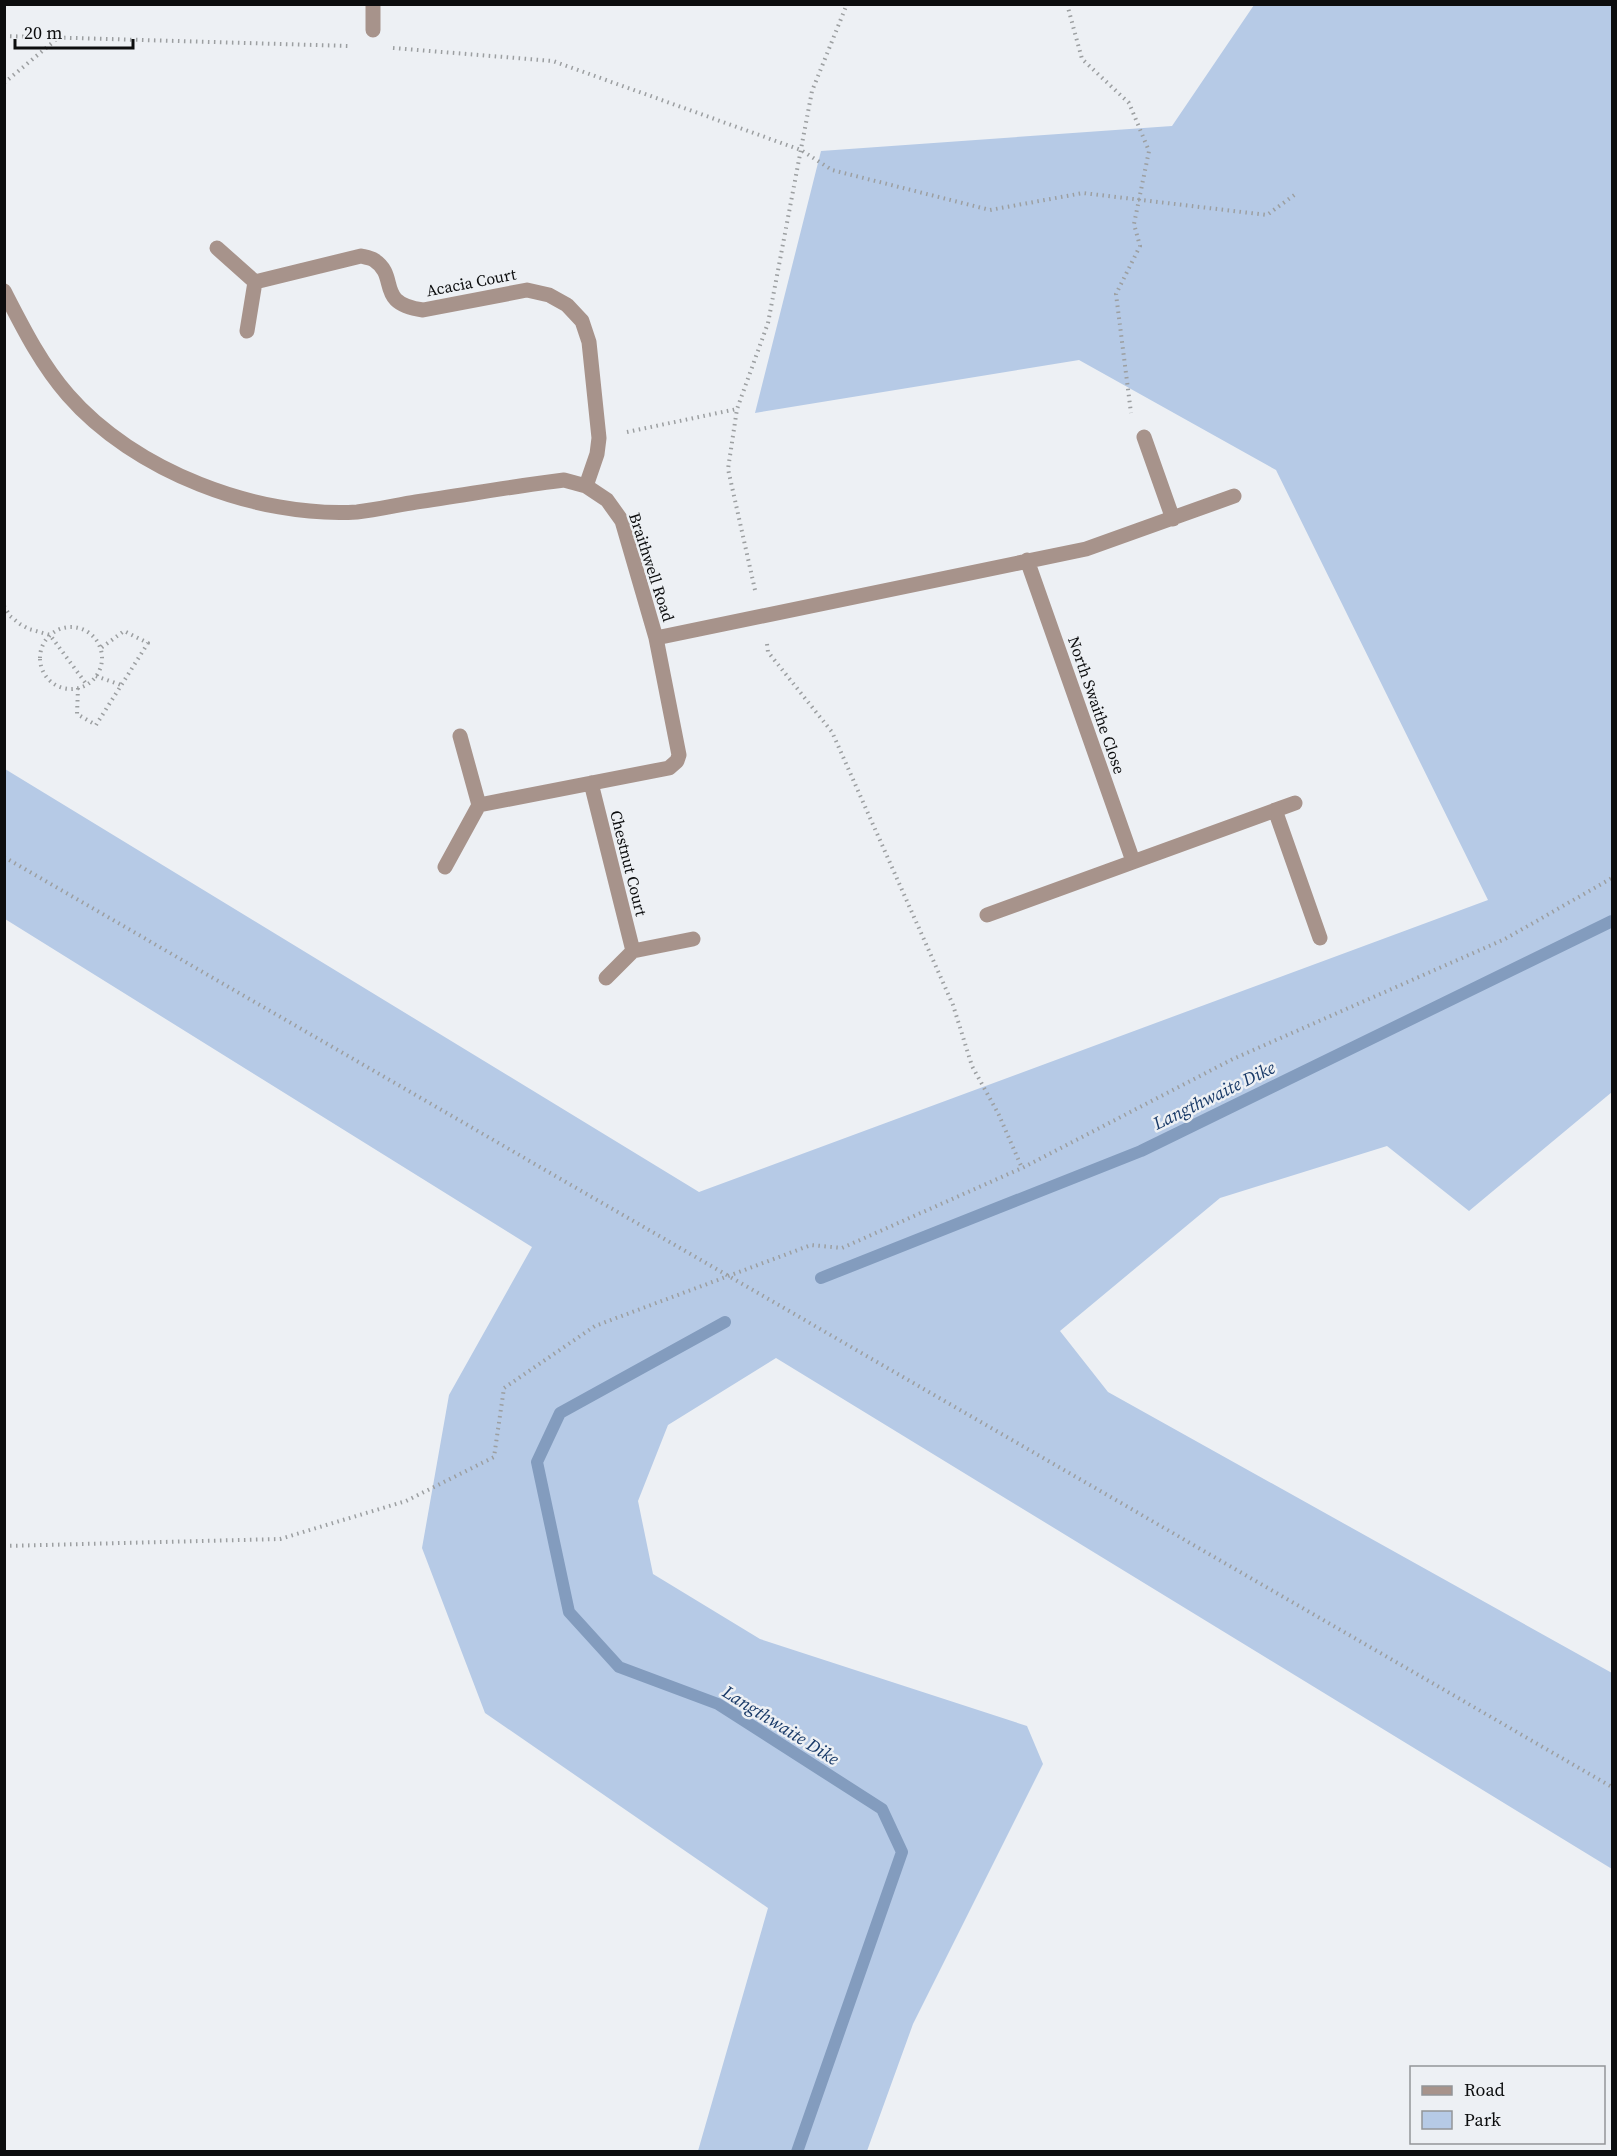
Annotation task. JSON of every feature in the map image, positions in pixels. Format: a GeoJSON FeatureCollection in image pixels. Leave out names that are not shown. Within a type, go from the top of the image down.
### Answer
{"type":"FeatureCollection","features":[{"type":"Feature","properties":{"kind":"street"},"geometry":{"type":"LineString","coordinates":[[373,4],[373,30]]}},
{"type":"Feature","properties":{"kind":"street"},"geometry":{"type":"LineString","coordinates":[[217,248],[255,282],[248,330]]}},
{"type":"Feature","properties":{"kind":"street","name":"Acacia Court"},"geometry":{"type":"LineString","coordinates":[[255,282],[361,256],[374,260],[382,268],[397,303],[409,308],[423,310],[527,290],[549,295],[567,305],[582,321],[589,342],[599,438],[597,454],[586,486]]}},
{"type":"Feature","properties":{"kind":"street","name":"Braithwell Road"},"geometry":{"type":"LineString","coordinates":[[4,291],[36,354],[68,396],[102,429],[150,462],[227,494],[289,510],[357,512],[564,480],[586,486],[607,500],[622,521],[656,638],[1086,549],[1234,496]]}},
{"type":"Feature","properties":{"kind":"street"},"geometry":{"type":"LineString","coordinates":[[1144,437],[1173,519]]}},
{"type":"Feature","properties":{"kind":"street","name":"North Swaithe Close"},"geometry":{"type":"LineString","coordinates":[[1027,560],[1132,861]]}},
{"type":"Feature","properties":{"kind":"street"},"geometry":{"type":"LineString","coordinates":[[479,805],[669,768],[677,761],[679,755],[656,638]]}},
{"type":"Feature","properties":{"kind":"street"},"geometry":{"type":"LineString","coordinates":[[445,867],[479,805],[460,736]]}},
{"type":"Feature","properties":{"kind":"street","name":"Chestnut Court"},"geometry":{"type":"LineString","coordinates":[[591,783],[633,951]]}},
{"type":"Feature","properties":{"kind":"street"},"geometry":{"type":"LineString","coordinates":[[987,915],[1295,803]]}},
{"type":"Feature","properties":{"kind":"street"},"geometry":{"type":"LineString","coordinates":[[1275,810],[1320,938]]}},
{"type":"Feature","properties":{"kind":"street"},"geometry":{"type":"LineString","coordinates":[[606,978],[633,951],[693,939]]}},
{"type":"Feature","properties":{"kind":"path"},"geometry":{"type":"LineString","coordinates":[[1067,4],[1082,59],[1129,103],[1149,151],[1134,224],[1140,246],[1116,294],[1133,422],[1144,437]]}},
{"type":"Feature","properties":{"kind":"path"},"geometry":{"type":"LineString","coordinates":[[373,30],[380,47]]}},
{"type":"Feature","properties":{"kind":"path"},"geometry":{"type":"LineString","coordinates":[[4,36],[380,47],[553,61],[801,150],[832,171],[990,210],[1083,193],[1267,215],[1297,192]]}},
{"type":"Feature","properties":{"kind":"path"},"geometry":{"type":"LineString","coordinates":[[4,83],[59,38]]}},
{"type":"Feature","properties":{"kind":"path"},"geometry":{"type":"LineString","coordinates":[[599,438],[737,409]]}},
{"type":"Feature","properties":{"kind":"path"},"geometry":{"type":"LineString","coordinates":[[4,606],[10,616],[20,624],[50,635],[87,685]]}},
{"type":"Feature","properties":{"kind":"path"},"geometry":{"type":"LineString","coordinates":[[69,626],[79,627],[96,639],[101,648],[101,668],[87,685],[78,688],[66,689],[56,685],[47,677],[42,667],[40,656],[43,645],[58,629],[69,626]]}},
{"type":"Feature","properties":{"kind":"path"},"geometry":{"type":"LineString","coordinates":[[78,688],[77,714],[96,725],[148,643],[124,631],[101,648]]}},
{"type":"Feature","properties":{"kind":"path"},"geometry":{"type":"LineString","coordinates":[[96,676],[121,685]]}},
{"type":"Feature","properties":{"kind":"path"},"geometry":{"type":"LineString","coordinates":[[4,857],[1612,1787]]}},
{"type":"Feature","properties":{"kind":"path"},"geometry":{"type":"LineString","coordinates":[[4,1546],[280,1539],[406,1501],[494,1457],[504,1388],[595,1326],[811,1245],[842,1248],[1022,1168],[1233,1059],[1505,939],[1612,878]]}},
{"type":"Feature","properties":{"kind":"green space"},"geometry":{"type":"Polygon","coordinates":[[[1254,5],[1612,5],[1612,1092],[1469,1211],[1387,1146],[1220,1198],[1060,1331],[1108,1392],[1612,1673],[1612,1869],[776,1358],[668,1425],[638,1501],[653,1574],[760,1639],[1027,1726],[1043,1764],[913,2024],[867,2151],[698,2151],[768,1908],[485,1713],[422,1548],[449,1395],[532,1247],[5,919],[5,769],[699,1192],[1488,900],[1276,470],[1079,360],[755,413],[821,151],[1172,126],[1254,5]]]}},
{"type":"Feature","properties":{"kind":"waterway","name":"Langthwaite Dike"},"geometry":{"type":"LineString","coordinates":[[821,1278],[1141,1151],[1612,921]]}},
{"type":"Feature","properties":{"kind":"waterway","name":"Langthwaite Dike"},"geometry":{"type":"LineString","coordinates":[[725,1322],[560,1413],[537,1462],[569,1612],[619,1667],[718,1704],[882,1809],[902,1852],[797,2152]]}}]}
